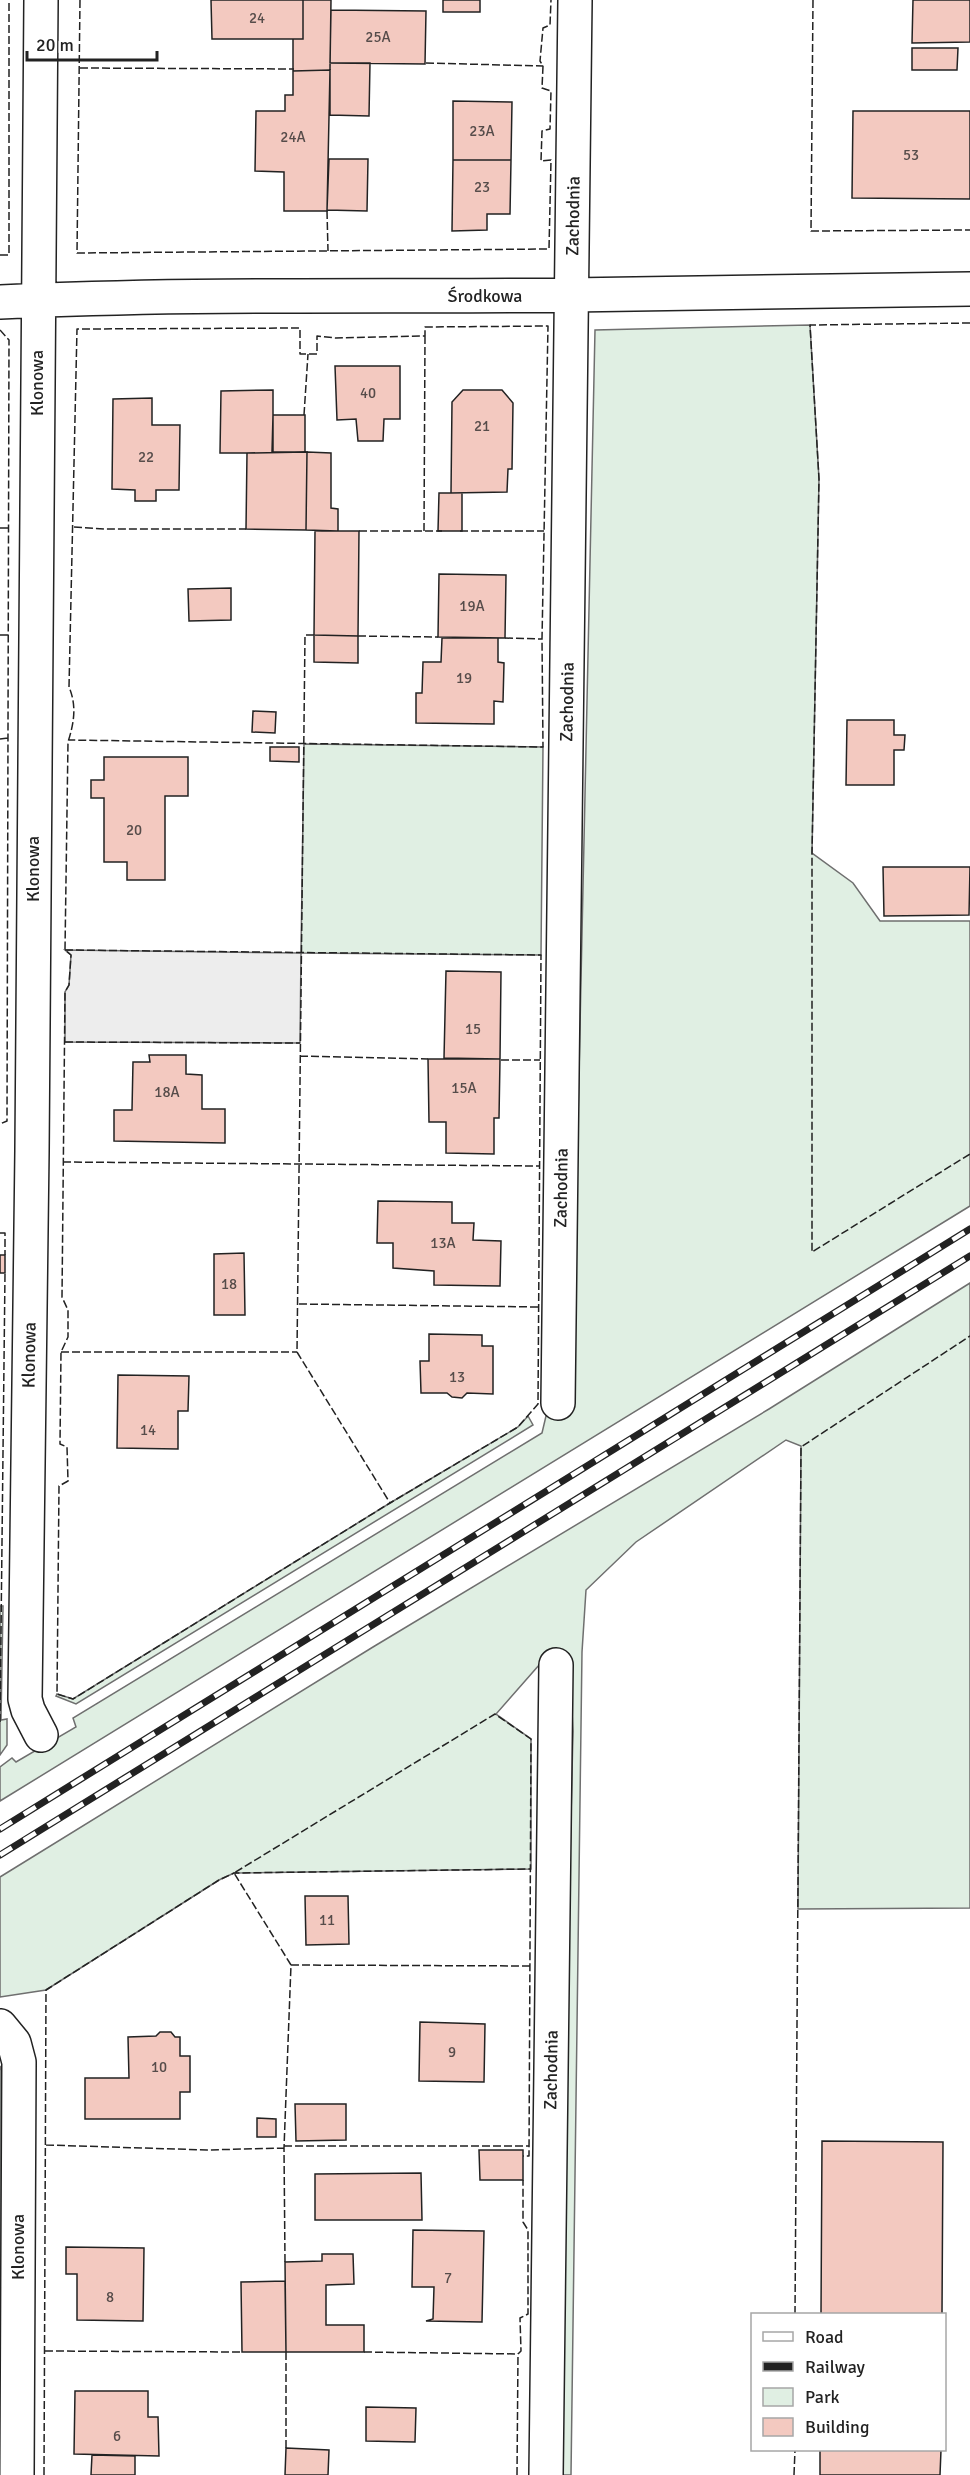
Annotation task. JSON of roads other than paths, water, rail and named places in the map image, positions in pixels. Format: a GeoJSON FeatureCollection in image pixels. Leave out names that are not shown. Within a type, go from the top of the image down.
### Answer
{"type":"FeatureCollection","features":[{"type":"Feature","properties":{"kind":"street","name":"Klonowa"},"geometry":{"type":"LineString","coordinates":[[41,0],[32,1151],[25,1699],[41,1735]]}},
{"type":"Feature","properties":{"kind":"street","name":"Zachodnia"},"geometry":{"type":"LineString","coordinates":[[558,1403],[575,0]]}},
{"type":"Feature","properties":{"kind":"street","name":"Środkowa"},"geometry":{"type":"LineString","coordinates":[[0,302],[102,297],[572,295],[970,289]]}},
{"type":"Feature","properties":{"kind":"street","name":"Zachodnia"},"geometry":{"type":"LineString","coordinates":[[546,2475],[556,1665]]}},
{"type":"Feature","properties":{"kind":"street","name":"Klonowa"},"geometry":{"type":"LineString","coordinates":[[0,2026],[14,2043],[19,2062],[17,2475]]}},
{"type":"Feature","properties":{"kind":"railway"},"geometry":{"type":"LineString","coordinates":[[0,1829],[970,1229]]}},
{"type":"Feature","properties":{"kind":"railway"},"geometry":{"type":"LineString","coordinates":[[0,1855],[970,1256]]}}]}
